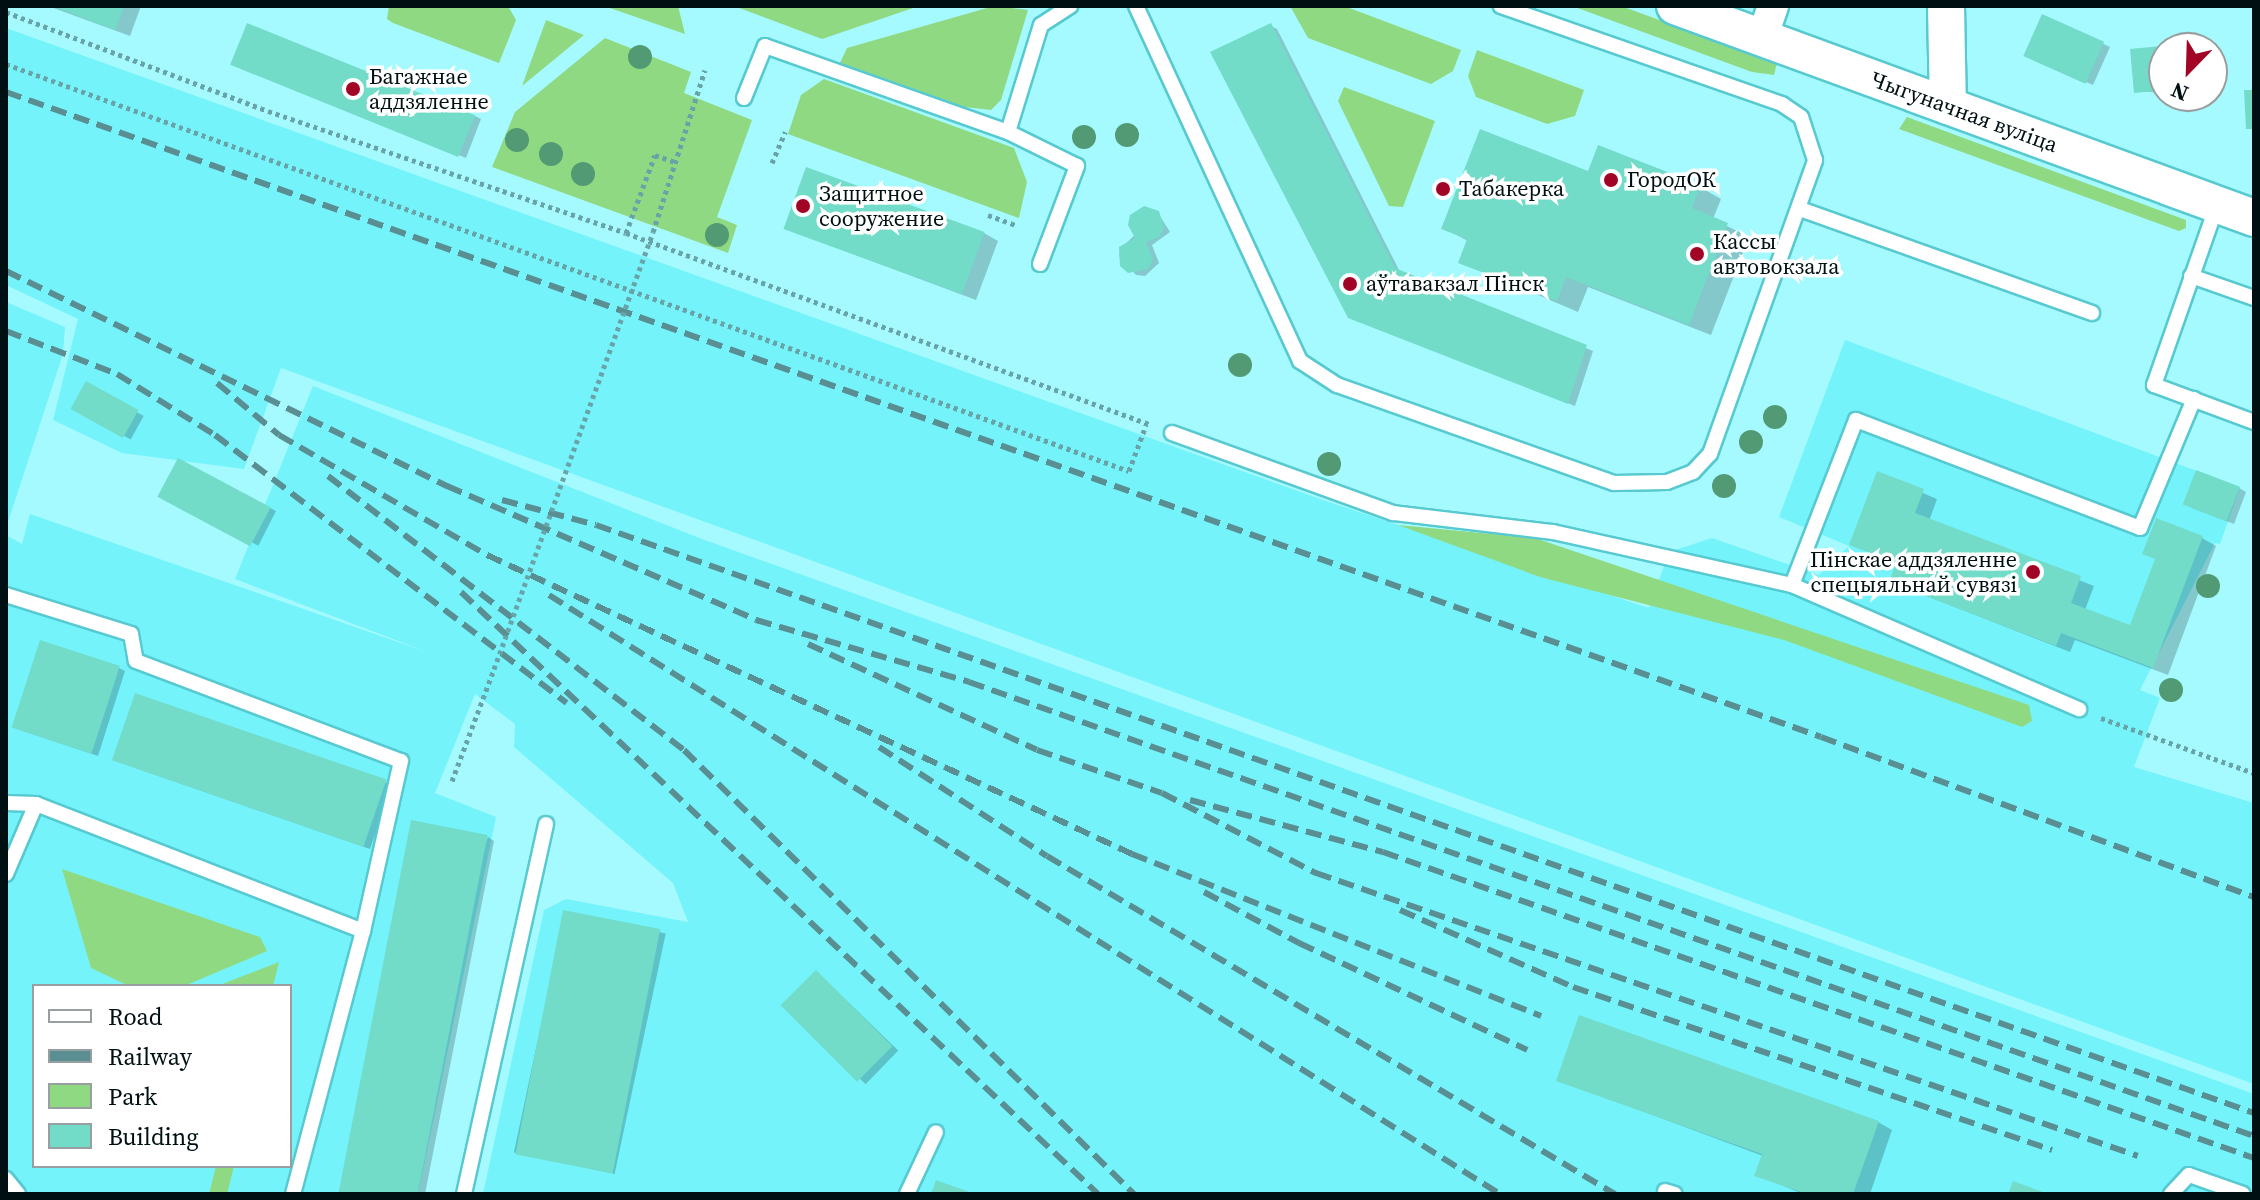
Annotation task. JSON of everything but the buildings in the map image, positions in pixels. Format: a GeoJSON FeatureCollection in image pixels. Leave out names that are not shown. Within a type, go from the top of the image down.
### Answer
{"type":"FeatureCollection","features":[{"type":"Feature","properties":{"kind":"street","name":"Чыгуначная вуліца"},"geometry":{"type":"LineString","coordinates":[[1675,6],[1768,22],[1948,106],[2254,218]]}},
{"type":"Feature","properties":{"kind":"street"},"geometry":{"type":"LineString","coordinates":[[1946,6],[1948,106]]}},
{"type":"Feature","properties":{"kind":"lane"},"geometry":{"type":"LineString","coordinates":[[1008,132],[1041,25],[1070,6]]}},
{"type":"Feature","properties":{"kind":"lane"},"geometry":{"type":"LineString","coordinates":[[1136,6],[1300,361],[1337,385],[1614,483],[1667,482],[1693,472],[1710,454],[1800,209],[1815,160],[1801,117],[1782,104],[1501,6]]}},
{"type":"Feature","properties":{"kind":"lane"},"geometry":{"type":"LineString","coordinates":[[744,98],[765,46],[1008,132],[1077,166],[1040,264]]}},
{"type":"Feature","properties":{"kind":"lane"},"geometry":{"type":"LineString","coordinates":[[2218,204],[2154,385],[2254,422]]}},
{"type":"Feature","properties":{"kind":"lane"},"geometry":{"type":"LineString","coordinates":[[1800,209],[2092,313]]}},
{"type":"Feature","properties":{"kind":"lane"},"geometry":{"type":"LineString","coordinates":[[2191,276],[2254,298]]}},
{"type":"Feature","properties":{"kind":"lane"},"geometry":{"type":"LineString","coordinates":[[1792,585],[1856,420],[2140,528],[2194,399]]}},
{"type":"Feature","properties":{"kind":"lane"},"geometry":{"type":"LineString","coordinates":[[1172,433],[1393,513],[1553,532],[1792,585],[2079,709]]}},
{"type":"Feature","properties":{"kind":"lane"},"geometry":{"type":"LineString","coordinates":[[6,595],[131,634],[136,661],[401,761],[363,931],[293,1194]]}},
{"type":"Feature","properties":{"kind":"lane"},"geometry":{"type":"LineString","coordinates":[[6,803],[36,804],[363,931]]}},
{"type":"Feature","properties":{"kind":"lane"},"geometry":{"type":"LineString","coordinates":[[6,874],[36,804]]}},
{"type":"Feature","properties":{"kind":"lane"},"geometry":{"type":"LineString","coordinates":[[464,1194],[546,824]]}},
{"type":"Feature","properties":{"kind":"lane"},"geometry":{"type":"LineString","coordinates":[[907,1194],[936,1132]]}},
{"type":"Feature","properties":{"kind":"lane"},"geometry":{"type":"LineString","coordinates":[[2171,1194],[2189,1175],[2243,1194]]}},
{"type":"Feature","properties":{"kind":"lane"},"geometry":{"type":"LineString","coordinates":[[6,1179],[18,1194]]}},
{"type":"Feature","properties":{"kind":"path"},"geometry":{"type":"LineString","coordinates":[[6,12],[268,111],[626,233],[1172,433]]}},
{"type":"Feature","properties":{"kind":"path"},"geometry":{"type":"LineString","coordinates":[[6,64],[1129,471],[1147,423]]}},
{"type":"Feature","properties":{"kind":"path"},"geometry":{"type":"LineString","coordinates":[[452,781],[675,162],[705,70]]}},
{"type":"Feature","properties":{"kind":"path"},"geometry":{"type":"LineString","coordinates":[[772,163],[785,132]]}},
{"type":"Feature","properties":{"kind":"path"},"geometry":{"type":"LineString","coordinates":[[626,233],[655,155],[675,162]]}},
{"type":"Feature","properties":{"kind":"path"},"geometry":{"type":"LineString","coordinates":[[988,215],[1016,225]]}},
{"type":"Feature","properties":{"kind":"path"},"geometry":{"type":"LineString","coordinates":[[2079,709],[2141,737],[2254,773]]}},
{"type":"Feature","properties":{"kind":"shaded area"},"geometry":{"type":"Polygon","coordinates":[[[6,28],[1323,500],[1649,608],[1669,552],[1712,538],[1819,575],[1849,546],[1779,517],[1845,340],[2240,487],[2220,544],[2215,543],[2140,690],[2160,698],[2134,767],[2254,803],[2254,1084],[281,368],[244,469],[122,453],[53,420],[78,319],[6,285],[6,28]]]}},
{"type":"Feature","properties":{"kind":"shaded area"},"geometry":{"type":"Polygon","coordinates":[[[6,302],[65,327],[63,354],[7,525],[6,302]]]}},
{"type":"Feature","properties":{"kind":"shaded area"},"geometry":{"type":"Polygon","coordinates":[[[313,386],[702,539],[2254,1094],[2254,1194],[483,1194],[544,910],[566,899],[688,922],[673,883],[514,747],[515,724],[475,694],[435,793],[496,817],[418,1194],[6,1194],[6,535],[22,544],[30,514],[427,652],[235,579],[313,386]]]}},
{"type":"Feature","properties":{"kind":"green space"},"geometry":{"type":"Polygon","coordinates":[[[389,6],[508,6],[516,20],[499,63],[393,23],[387,19],[389,6]]]}},
{"type":"Feature","properties":{"kind":"green space"},"geometry":{"type":"Polygon","coordinates":[[[604,6],[678,6],[685,34],[604,6]]]}},
{"type":"Feature","properties":{"kind":"green space"},"geometry":{"type":"Polygon","coordinates":[[[734,6],[919,6],[822,39],[734,6]]]}},
{"type":"Feature","properties":{"kind":"green space"},"geometry":{"type":"Polygon","coordinates":[[[994,6],[1028,10],[1001,100],[991,110],[965,107],[840,63],[847,48],[994,6]]]}},
{"type":"Feature","properties":{"kind":"green space"},"geometry":{"type":"Polygon","coordinates":[[[1290,6],[1344,6],[1461,50],[1453,71],[1431,84],[1308,38],[1290,6]]]}},
{"type":"Feature","properties":{"kind":"green space"},"geometry":{"type":"Polygon","coordinates":[[[1572,6],[1621,6],[1777,63],[1774,75],[1752,72],[1572,6]]]}},
{"type":"Feature","properties":{"kind":"green space"},"geometry":{"type":"Polygon","coordinates":[[[546,20],[584,35],[522,86],[546,20]]]}},
{"type":"Feature","properties":{"kind":"green space"},"geometry":{"type":"Polygon","coordinates":[[[605,38],[691,72],[684,93],[752,120],[717,217],[737,225],[728,253],[492,167],[515,112],[605,38]]]}},
{"type":"Feature","properties":{"kind":"green space"},"geometry":{"type":"Polygon","coordinates":[[[1477,50],[1584,90],[1575,116],[1547,124],[1476,97],[1468,76],[1477,50]]]}},
{"type":"Feature","properties":{"kind":"green space"},"geometry":{"type":"Polygon","coordinates":[[[824,79],[1014,148],[1027,182],[1019,218],[788,134],[801,95],[824,79]]]}},
{"type":"Feature","properties":{"kind":"green space"},"geometry":{"type":"Polygon","coordinates":[[[1344,87],[1435,121],[1403,207],[1389,206],[1338,101],[1344,87]]]}},
{"type":"Feature","properties":{"kind":"green space"},"geometry":{"type":"Polygon","coordinates":[[[1907,117],[2186,220],[2186,228],[2179,231],[1899,129],[1907,117]]]}},
{"type":"Feature","properties":{"kind":"green space"},"geometry":{"type":"Polygon","coordinates":[[[1398,525],[1535,538],[2029,705],[2032,721],[2022,727],[1784,640],[1540,577],[1398,525]]]}},
{"type":"Feature","properties":{"kind":"green space"},"geometry":{"type":"Polygon","coordinates":[[[62,869],[260,937],[267,951],[189,984],[125,984],[91,968],[62,869]]]}},
{"type":"Feature","properties":{"kind":"green space"},"geometry":{"type":"Polygon","coordinates":[[[279,962],[274,984],[222,984],[279,962]]]}},
{"type":"Feature","properties":{"kind":"green space"},"geometry":{"type":"Polygon","coordinates":[[[216,1168],[234,1168],[227,1194],[209,1194],[216,1168]]]}},
{"type":"Feature","properties":{"kind":"railway"},"geometry":{"type":"LineString","coordinates":[[6,92],[1821,737],[2254,897]]}},
{"type":"Feature","properties":{"kind":"railway"},"geometry":{"type":"LineString","coordinates":[[6,271],[447,486],[756,620],[969,682],[2254,1136]]}},
{"type":"Feature","properties":{"kind":"railway"},"geometry":{"type":"LineString","coordinates":[[6,331],[117,374],[215,435],[567,703]]}},
{"type":"Feature","properties":{"kind":"railway"},"geometry":{"type":"LineString","coordinates":[[217,383],[279,435],[487,555],[1132,854],[1541,1016]]}},
{"type":"Feature","properties":{"kind":"railway"},"geometry":{"type":"LineString","coordinates":[[328,476],[684,750],[1134,1194]]}},
{"type":"Feature","properties":{"kind":"railway"},"geometry":{"type":"LineString","coordinates":[[502,500],[596,525],[2254,1113]]}},
{"type":"Feature","properties":{"kind":"railway"},"geometry":{"type":"LineString","coordinates":[[461,592],[1098,1194]]}},
{"type":"Feature","properties":{"kind":"railway"},"geometry":{"type":"LineString","coordinates":[[549,595],[1500,1194]]}},
{"type":"Feature","properties":{"kind":"railway"},"geometry":{"type":"LineString","coordinates":[[808,644],[1037,750],[1162,793],[1316,873],[2138,1156]]}},
{"type":"Feature","properties":{"kind":"railway"},"geometry":{"type":"LineString","coordinates":[[879,747],[1047,856],[1615,1194]]}},
{"type":"Feature","properties":{"kind":"railway"},"geometry":{"type":"LineString","coordinates":[[1190,800],[1383,852],[2254,1158]]}},
{"type":"Feature","properties":{"kind":"railway"},"geometry":{"type":"LineString","coordinates":[[1204,892],[1299,943],[1527,1050]]}},
{"type":"Feature","properties":{"kind":"railway"},"geometry":{"type":"LineString","coordinates":[[1400,910],[1573,987],[2052,1150]]}},
{"type":"Feature","properties":{"kind":"place","name":"Багажнае аддзяленне"},"geometry":{"type":"Point","coordinates":[353,89]}},
{"type":"Feature","properties":{"kind":"place","name":"ГородОК"},"geometry":{"type":"Point","coordinates":[1611,180]}},
{"type":"Feature","properties":{"kind":"place","name":"Табакерка"},"geometry":{"type":"Point","coordinates":[1443,189]}},
{"type":"Feature","properties":{"kind":"place","name":"Защитное сооружение"},"geometry":{"type":"Point","coordinates":[803,206]}},
{"type":"Feature","properties":{"kind":"place","name":"Кассы автовокзала"},"geometry":{"type":"Point","coordinates":[1697,254]}},
{"type":"Feature","properties":{"kind":"place","name":"аўтавакзал Пінск"},"geometry":{"type":"Point","coordinates":[1350,284]}},
{"type":"Feature","properties":{"kind":"place","name":"Пінскае аддзяленне спецыяльнай сувязі"},"geometry":{"type":"Point","coordinates":[2033,572]}}]}
